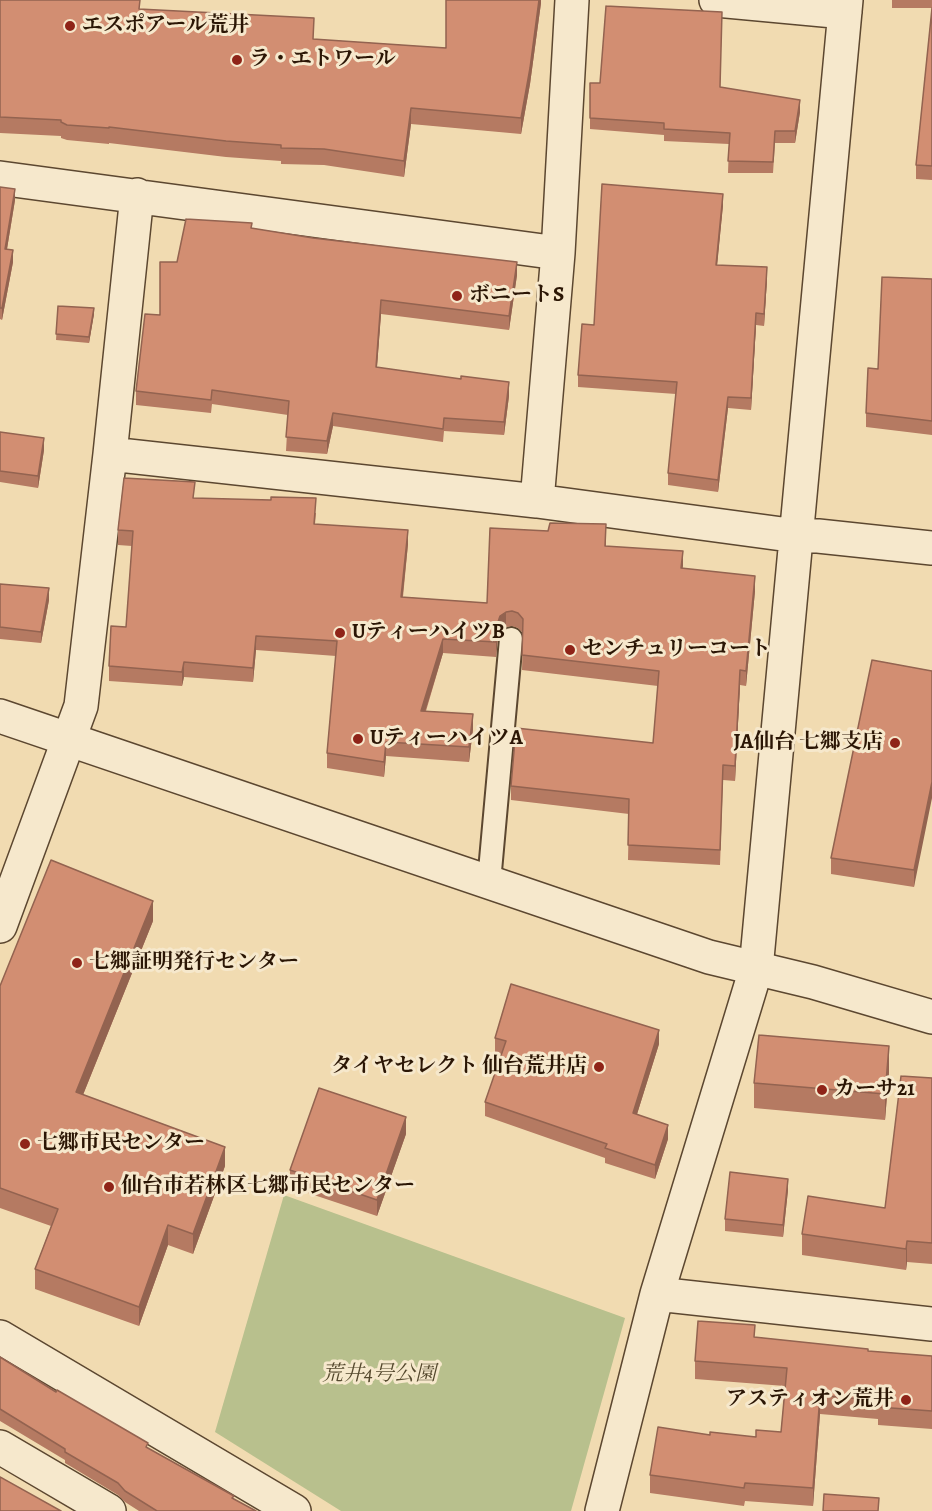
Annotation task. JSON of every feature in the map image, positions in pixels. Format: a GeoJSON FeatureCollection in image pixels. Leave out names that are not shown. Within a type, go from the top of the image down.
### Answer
{"type":"FeatureCollection","features":[{"type":"Feature","properties":{"kind":"street"},"geometry":{"type":"LineString","coordinates":[[537,501],[558,253],[572,0]]}},
{"type":"Feature","properties":{"kind":"street"},"geometry":{"type":"LineString","coordinates":[[602,1511],[657,1294],[756,969],[845,6],[717,0]]}},
{"type":"Feature","properties":{"kind":"street"},"geometry":{"type":"LineString","coordinates":[[0,178],[558,253]]}},
{"type":"Feature","properties":{"kind":"street"},"geometry":{"type":"LineString","coordinates":[[0,926],[81,706],[137,195]]}},
{"type":"Feature","properties":{"kind":"street"},"geometry":{"type":"LineString","coordinates":[[110,454],[537,501],[797,536],[818,536],[932,548]]}},
{"type":"Feature","properties":{"kind":"street"},"geometry":{"type":"LineString","coordinates":[[0,716],[709,957],[813,982],[932,1017]]}},
{"type":"Feature","properties":{"kind":"street"},"geometry":{"type":"LineString","coordinates":[[657,1294],[932,1324]]}},
{"type":"Feature","properties":{"kind":"street"},"geometry":{"type":"LineString","coordinates":[[0,1337],[294,1511]]}},
{"type":"Feature","properties":{"kind":"street"},"geometry":{"type":"LineString","coordinates":[[0,1447],[109,1511]]}},
{"type":"Feature","properties":{"kind":"lane"},"geometry":{"type":"LineString","coordinates":[[489,882],[511,639]]}},
{"type":"Feature","properties":{"kind":"green space","name":"荒井4号公園"},"geometry":{"type":"Polygon","coordinates":[[[284,1195],[625,1318],[571,1511],[341,1511],[215,1432],[284,1195]]]}},
{"type":"Feature","properties":{"kind":"building"},"geometry":{"type":"Polygon","coordinates":[[[0,0],[140,0],[139,9],[314,18],[313,39],[446,48],[446,0],[539,0],[521,118],[411,108],[404,161],[324,149],[281,148],[281,145],[109,127],[67,125],[61,120],[0,117],[0,0]]]}},
{"type":"Feature","properties":{"kind":"building"},"geometry":{"type":"Polygon","coordinates":[[[606,6],[722,12],[720,87],[800,100],[795,131],[775,131],[773,162],[728,161],[730,133],[664,129],[664,123],[590,118],[590,83],[600,83],[606,6]]]}},
{"type":"Feature","properties":{"kind":"building"},"geometry":{"type":"Polygon","coordinates":[[[932,8],[932,166],[916,165],[932,8]]]}},
{"type":"Feature","properties":{"kind":"building"},"geometry":{"type":"Polygon","coordinates":[[[602,184],[723,194],[716,265],[767,267],[764,314],[756,313],[751,398],[728,397],[718,480],[668,473],[677,382],[578,375],[582,324],[594,325],[602,184]]]}},
{"type":"Feature","properties":{"kind":"building"},"geometry":{"type":"Polygon","coordinates":[[[0,187],[15,189],[5,249],[13,250],[2,308],[0,308],[0,187]]]}},
{"type":"Feature","properties":{"kind":"building"},"geometry":{"type":"Polygon","coordinates":[[[186,219],[252,223],[251,228],[313,238],[517,262],[509,316],[381,300],[376,367],[461,379],[461,376],[509,382],[504,422],[444,418],[443,429],[333,413],[327,441],[286,437],[289,401],[212,390],[211,400],[136,391],[145,314],[160,315],[160,262],[177,262],[186,219]]]}},
{"type":"Feature","properties":{"kind":"building"},"geometry":{"type":"Polygon","coordinates":[[[882,277],[932,279],[932,421],[866,413],[868,368],[878,369],[882,277]]]}},
{"type":"Feature","properties":{"kind":"building"},"geometry":{"type":"Polygon","coordinates":[[[58,306],[94,308],[89,337],[56,334],[58,306]]]}},
{"type":"Feature","properties":{"kind":"building"},"geometry":{"type":"Polygon","coordinates":[[[0,432],[44,438],[38,476],[0,471],[0,432]]]}},
{"type":"Feature","properties":{"kind":"building"},"geometry":{"type":"Polygon","coordinates":[[[124,478],[195,482],[193,498],[271,500],[271,497],[316,498],[314,524],[408,530],[401,597],[487,603],[490,528],[548,531],[550,523],[606,524],[605,546],[683,551],[681,568],[755,576],[746,671],[740,670],[735,766],[723,765],[720,850],[628,845],[629,799],[511,786],[516,728],[653,743],[659,671],[522,655],[523,619],[518,613],[512,611],[500,616],[496,642],[443,639],[421,711],[473,714],[469,747],[386,742],[384,762],[327,753],[337,641],[256,636],[253,668],[184,662],[182,672],[109,666],[111,626],[126,627],[133,531],[118,530],[124,478]]]}},
{"type":"Feature","properties":{"kind":"building"},"geometry":{"type":"Polygon","coordinates":[[[0,584],[49,588],[41,632],[0,627],[0,584]]]}},
{"type":"Feature","properties":{"kind":"building","name":"JA仙台 七郷支店"},"geometry":{"type":"Polygon","coordinates":[[[872,660],[932,671],[932,782],[914,870],[831,858],[872,660]]]}},
{"type":"Feature","properties":{"kind":"building"},"geometry":{"type":"Polygon","coordinates":[[[51,860],[153,901],[76,1092],[225,1147],[193,1234],[168,1225],[139,1307],[35,1269],[58,1209],[0,1188],[0,986],[51,860]]]}},
{"type":"Feature","properties":{"kind":"building"},"geometry":{"type":"Polygon","coordinates":[[[511,984],[659,1030],[633,1113],[668,1125],[655,1165],[605,1148],[607,1144],[485,1102],[506,1041],[495,1038],[511,984]]]}},
{"type":"Feature","properties":{"kind":"building"},"geometry":{"type":"Polygon","coordinates":[[[759,1035],[889,1046],[885,1094],[754,1083],[759,1035]]]}},
{"type":"Feature","properties":{"kind":"building"},"geometry":{"type":"Polygon","coordinates":[[[901,1076],[932,1078],[932,1243],[907,1241],[906,1249],[802,1234],[808,1196],[885,1208],[901,1076]]]}},
{"type":"Feature","properties":{"kind":"building"},"geometry":{"type":"Polygon","coordinates":[[[319,1088],[406,1117],[377,1200],[290,1170],[319,1088]]]}},
{"type":"Feature","properties":{"kind":"building"},"geometry":{"type":"Polygon","coordinates":[[[730,1172],[788,1179],[783,1225],[725,1219],[730,1172]]]}},
{"type":"Feature","properties":{"kind":"building"},"geometry":{"type":"Polygon","coordinates":[[[698,1321],[755,1325],[754,1337],[868,1349],[868,1351],[932,1356],[932,1411],[878,1407],[879,1401],[820,1395],[813,1488],[745,1483],[744,1488],[650,1475],[658,1427],[710,1435],[710,1432],[756,1437],[756,1430],[781,1432],[787,1368],[695,1361],[698,1321]]]}},
{"type":"Feature","properties":{"kind":"building"},"geometry":{"type":"Polygon","coordinates":[[[0,1357],[56,1392],[57,1390],[148,1443],[146,1447],[234,1496],[232,1498],[256,1511],[157,1511],[125,1491],[118,1483],[65,1452],[65,1449],[0,1409],[0,1357]]]}},
{"type":"Feature","properties":{"kind":"building"},"geometry":{"type":"Polygon","coordinates":[[[0,1477],[61,1511],[0,1511],[0,1477]]]}},
{"type":"Feature","properties":{"kind":"building"},"geometry":{"type":"Polygon","coordinates":[[[824,1494],[879,1498],[878,1511],[823,1511],[824,1494]]]}},
{"type":"Feature","properties":{"kind":"place","name":"エスポアール荒井"},"geometry":{"type":"Point","coordinates":[70,26]}},
{"type":"Feature","properties":{"kind":"place","name":"ラ・エトワール"},"geometry":{"type":"Point","coordinates":[237,60]}},
{"type":"Feature","properties":{"kind":"place","name":"ボニートS"},"geometry":{"type":"Point","coordinates":[457,296]}},
{"type":"Feature","properties":{"kind":"place","name":"UティーハイツB"},"geometry":{"type":"Point","coordinates":[340,633]}},
{"type":"Feature","properties":{"kind":"place","name":"センチュリーコート"},"geometry":{"type":"Point","coordinates":[570,650]}},
{"type":"Feature","properties":{"kind":"place","name":"UティーハイツA"},"geometry":{"type":"Point","coordinates":[358,739]}},
{"type":"Feature","properties":{"kind":"place","name":"JA仙台 七郷支店"},"geometry":{"type":"Point","coordinates":[895,743]}},
{"type":"Feature","properties":{"kind":"place","name":"七郷証明発行センター"},"geometry":{"type":"Point","coordinates":[77,963]}},
{"type":"Feature","properties":{"kind":"place","name":"タイヤセレクト 仙台荒井店"},"geometry":{"type":"Point","coordinates":[599,1067]}},
{"type":"Feature","properties":{"kind":"place","name":"カーサ21"},"geometry":{"type":"Point","coordinates":[822,1090]}},
{"type":"Feature","properties":{"kind":"place","name":"七郷市民センター"},"geometry":{"type":"Point","coordinates":[25,1144]}},
{"type":"Feature","properties":{"kind":"place","name":"仙台市若林区七郷市民センター"},"geometry":{"type":"Point","coordinates":[109,1187]}},
{"type":"Feature","properties":{"kind":"place","name":"アスティオン荒井"},"geometry":{"type":"Point","coordinates":[906,1400]}}]}
